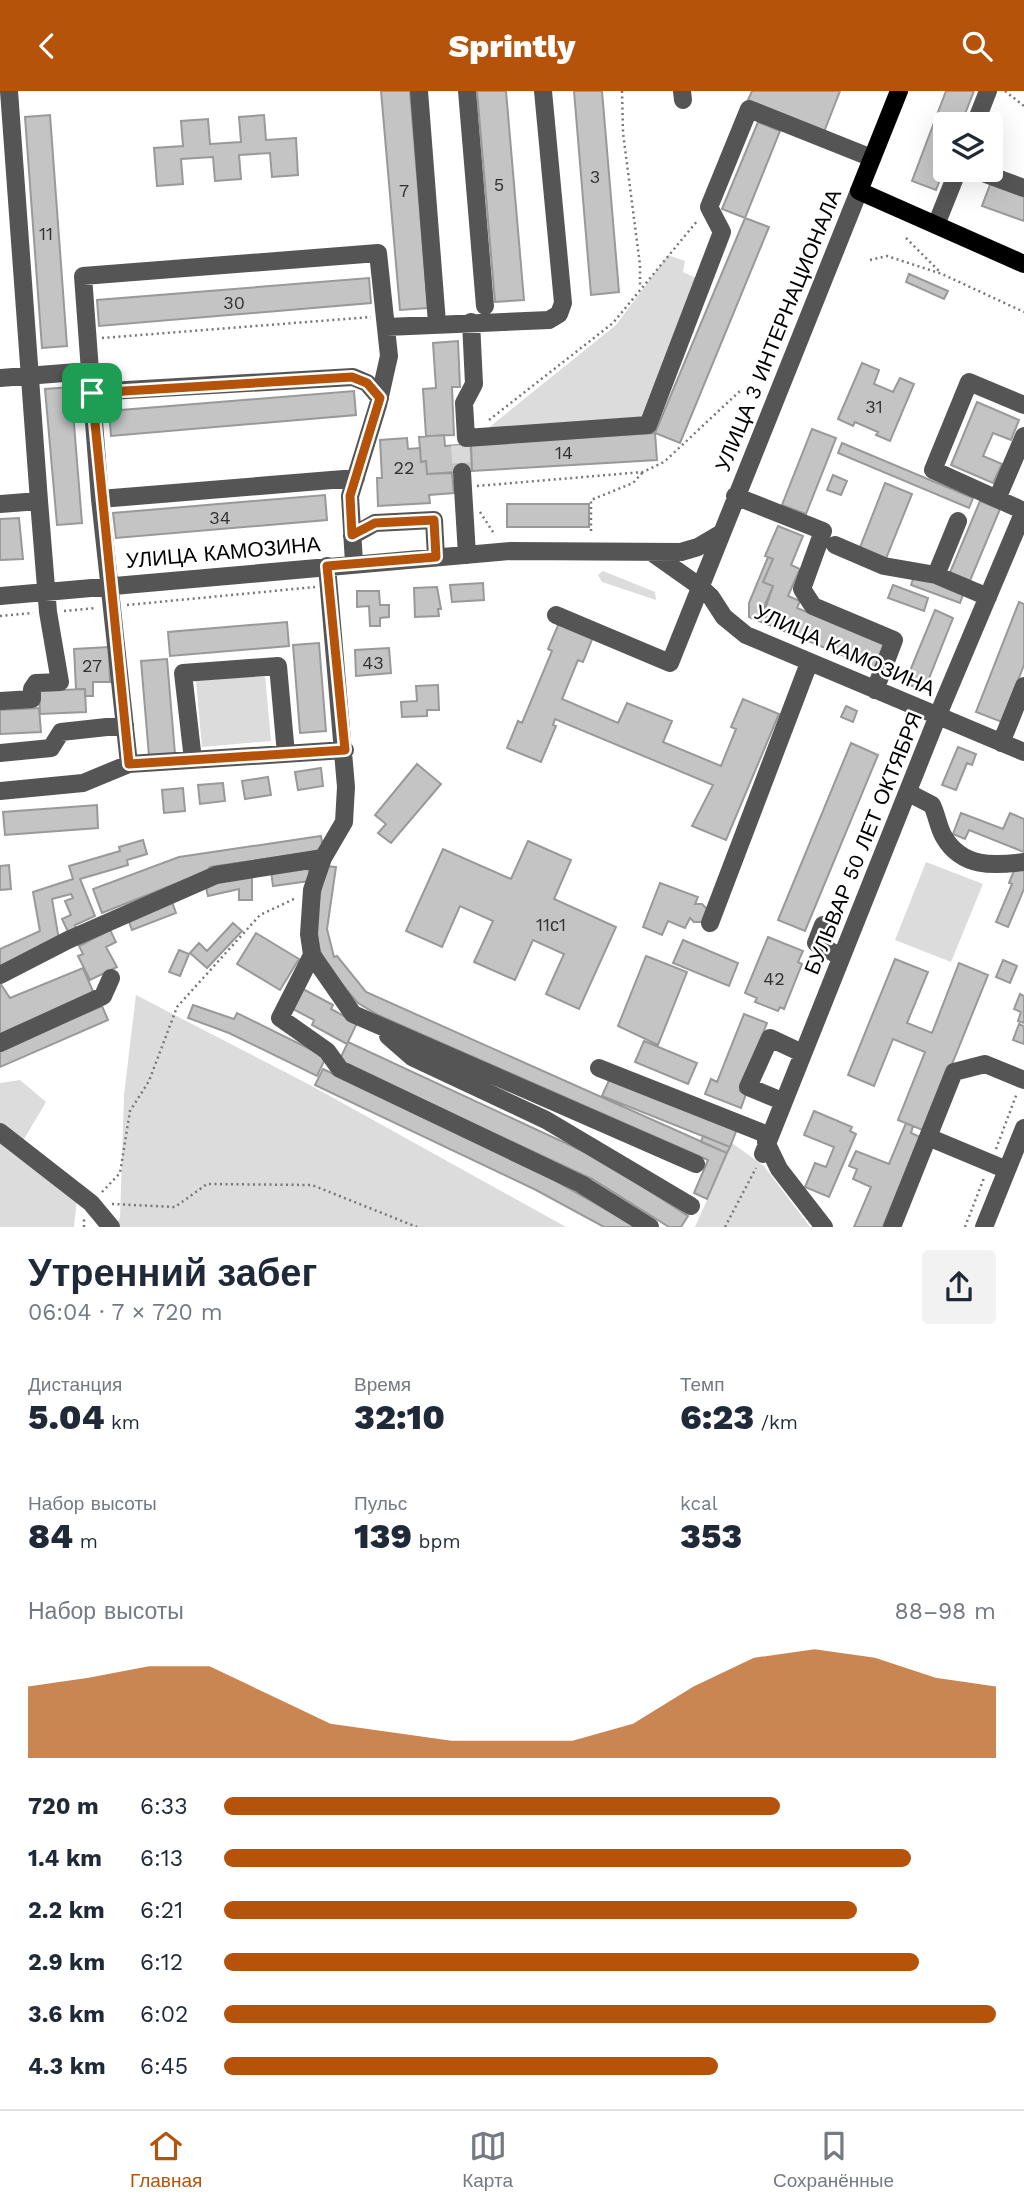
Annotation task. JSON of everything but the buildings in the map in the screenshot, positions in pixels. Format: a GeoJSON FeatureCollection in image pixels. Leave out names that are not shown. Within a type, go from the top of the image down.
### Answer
{"type":"FeatureCollection","features":[{"type":"Feature","properties":{"kind":"main road","name":"УЛИЦА 3 ИНТЕРНАЦИОНАЛА"},"geometry":{"type":"LineString","coordinates":[[859,191],[899,91]]}},
{"type":"Feature","properties":{"kind":"main road"},"geometry":{"type":"LineString","coordinates":[[859,191],[1024,264]]}},
{"type":"Feature","properties":{"kind":"street"},"geometry":{"type":"LineString","coordinates":[[0,701],[32,699],[32,689],[36,683],[60,683],[48,612],[9,91]]}},
{"type":"Feature","properties":{"kind":"street"},"geometry":{"type":"LineString","coordinates":[[419,91],[438,323]]}},
{"type":"Feature","properties":{"kind":"street"},"geometry":{"type":"LineString","coordinates":[[467,91],[485,306]]}},
{"type":"Feature","properties":{"kind":"street"},"geometry":{"type":"LineString","coordinates":[[385,321],[471,323],[549,320],[559,314],[563,303],[542,91]]}},
{"type":"Feature","properties":{"kind":"street"},"geometry":{"type":"LineString","coordinates":[[980,112],[988,91]]}},
{"type":"Feature","properties":{"kind":"street"},"geometry":{"type":"LineString","coordinates":[[471,323],[474,384],[464,403],[463,442],[648,425],[722,232],[709,207],[749,109],[873,158]]}},
{"type":"Feature","properties":{"kind":"street"},"geometry":{"type":"LineString","coordinates":[[1003,180],[1024,188]]}},
{"type":"Feature","properties":{"kind":"street"},"geometry":{"type":"LineString","coordinates":[[936,225],[953,182]]}},
{"type":"Feature","properties":{"kind":"street","name":"УЛИЦА 3 ИНТЕРНАЦИОНАЛА"},"geometry":{"type":"LineString","coordinates":[[556,615],[670,663],[859,191]]}},
{"type":"Feature","properties":{"kind":"street"},"geometry":{"type":"LineString","coordinates":[[129,764],[114,606],[100,499],[83,276],[378,253],[389,356],[380,398],[350,496],[354,563]]}},
{"type":"Feature","properties":{"kind":"street"},"geometry":{"type":"LineString","coordinates":[[0,379],[90,371]]}},
{"type":"Feature","properties":{"kind":"street"},"geometry":{"type":"LineString","coordinates":[[92,393],[352,377],[367,383],[380,398]]}},
{"type":"Feature","properties":{"kind":"street"},"geometry":{"type":"LineString","coordinates":[[1024,405],[970,382],[933,470],[1024,511]]}},
{"type":"Feature","properties":{"kind":"street"},"geometry":{"type":"LineString","coordinates":[[997,499],[1024,436]]}},
{"type":"Feature","properties":{"kind":"street"},"geometry":{"type":"LineString","coordinates":[[100,499],[356,478]]}},
{"type":"Feature","properties":{"kind":"street"},"geometry":{"type":"LineString","coordinates":[[462,479],[467,555]]}},
{"type":"Feature","properties":{"kind":"street"},"geometry":{"type":"LineString","coordinates":[[735,496],[823,531],[802,589],[813,606],[894,640],[875,690]]}},
{"type":"Feature","properties":{"kind":"street"},"geometry":{"type":"LineString","coordinates":[[0,504],[39,501]]}},
{"type":"Feature","properties":{"kind":"street","name":"БУЛЬВАР 50 ЛЕТ ОКТЯБРЯ"},"geometry":{"type":"LineString","coordinates":[[765,1144],[1024,511]]}},
{"type":"Feature","properties":{"kind":"street"},"geometry":{"type":"LineString","coordinates":[[352,535],[375,523],[434,520],[436,557]]}},
{"type":"Feature","properties":{"kind":"street"},"geometry":{"type":"LineString","coordinates":[[936,575],[958,521]]}},
{"type":"Feature","properties":{"kind":"street"},"geometry":{"type":"LineString","coordinates":[[651,552],[681,552],[698,547],[720,534]]}},
{"type":"Feature","properties":{"kind":"street"},"geometry":{"type":"LineString","coordinates":[[835,545],[884,566],[936,575],[988,597]]}},
{"type":"Feature","properties":{"kind":"street","name":"УЛИЦА КАМОЗИНА"},"geometry":{"type":"LineString","coordinates":[[0,596],[511,551],[651,552],[699,586],[711,597],[724,617],[746,635],[1024,752]]}},
{"type":"Feature","properties":{"kind":"street"},"geometry":{"type":"LineString","coordinates":[[327,566],[345,750],[346,787],[344,822],[323,858],[312,890],[309,935],[312,955],[353,1014],[696,1164]]}},
{"type":"Feature","properties":{"kind":"street"},"geometry":{"type":"LineString","coordinates":[[710,923],[809,663]]}},
{"type":"Feature","properties":{"kind":"street"},"geometry":{"type":"LineString","coordinates":[[193,760],[183,673],[278,666],[286,754]]}},
{"type":"Feature","properties":{"kind":"street"},"geometry":{"type":"LineString","coordinates":[[1001,743],[1024,686]]}},
{"type":"Feature","properties":{"kind":"street"},"geometry":{"type":"LineString","coordinates":[[0,753],[51,748],[61,732],[125,725]]}},
{"type":"Feature","properties":{"kind":"street"},"geometry":{"type":"LineString","coordinates":[[0,790],[83,783],[129,764],[345,750]]}},
{"type":"Feature","properties":{"kind":"street"},"geometry":{"type":"LineString","coordinates":[[909,793],[932,805],[944,837],[954,850],[976,863],[996,866],[1024,862]]}},
{"type":"Feature","properties":{"kind":"street"},"geometry":{"type":"LineString","coordinates":[[0,975],[80,934],[216,875],[323,858]]}},
{"type":"Feature","properties":{"kind":"street"},"geometry":{"type":"LineString","coordinates":[[823,925],[816,943],[841,957]]}},
{"type":"Feature","properties":{"kind":"street"},"geometry":{"type":"LineString","coordinates":[[312,955],[280,1018],[327,1051],[340,1069],[581,1184],[650,1227]]}},
{"type":"Feature","properties":{"kind":"street"},"geometry":{"type":"LineString","coordinates":[[0,1043],[103,996],[111,978]]}},
{"type":"Feature","properties":{"kind":"street"},"geometry":{"type":"LineString","coordinates":[[375,1024],[412,1057],[546,1120],[691,1206]]}},
{"type":"Feature","properties":{"kind":"street"},"geometry":{"type":"LineString","coordinates":[[782,1101],[748,1087],[770,1038],[802,1053]]}},
{"type":"Feature","properties":{"kind":"street"},"geometry":{"type":"LineString","coordinates":[[892,1227],[954,1072],[985,1064],[1024,1080]]}},
{"type":"Feature","properties":{"kind":"street"},"geometry":{"type":"LineString","coordinates":[[599,1068],[765,1144],[779,1169],[824,1227]]}},
{"type":"Feature","properties":{"kind":"street"},"geometry":{"type":"LineString","coordinates":[[984,1227],[1024,1128]]}},
{"type":"Feature","properties":{"kind":"street"},"geometry":{"type":"LineString","coordinates":[[0,1132],[91,1203],[111,1227]]}},
{"type":"Feature","properties":{"kind":"street"},"geometry":{"type":"LineString","coordinates":[[928,1137],[1007,1170]]}},
{"type":"Feature","properties":{"kind":"path"},"geometry":{"type":"LineString","coordinates":[[622,91],[623,133],[640,265],[640,287]]}},
{"type":"Feature","properties":{"kind":"path"},"geometry":{"type":"LineString","coordinates":[[1004,91],[1024,106]]}},
{"type":"Feature","properties":{"kind":"path"},"geometry":{"type":"LineString","coordinates":[[487,422],[613,323],[640,287],[709,207]]}},
{"type":"Feature","properties":{"kind":"path"},"geometry":{"type":"LineString","coordinates":[[906,238],[942,274]]}},
{"type":"Feature","properties":{"kind":"path"},"geometry":{"type":"LineString","coordinates":[[870,260],[887,256],[942,274],[1024,312]]}},
{"type":"Feature","properties":{"kind":"path"},"geometry":{"type":"LineString","coordinates":[[88,339],[385,321]]}},
{"type":"Feature","properties":{"kind":"path"},"geometry":{"type":"LineString","coordinates":[[591,531],[591,500],[633,484],[643,472],[664,461],[740,391]]}},
{"type":"Feature","properties":{"kind":"path"},"geometry":{"type":"LineString","coordinates":[[462,479],[643,472]]}},
{"type":"Feature","properties":{"kind":"path"},"geometry":{"type":"LineString","coordinates":[[478,509],[493,531]]}},
{"type":"Feature","properties":{"kind":"path"},"geometry":{"type":"LineString","coordinates":[[0,616],[329,585]]}},
{"type":"Feature","properties":{"kind":"path"},"geometry":{"type":"LineString","coordinates":[[91,1203],[120,1173],[130,1111],[149,1081],[177,1007],[260,915],[312,890]]}},
{"type":"Feature","properties":{"kind":"path"},"geometry":{"type":"LineString","coordinates":[[725,1227],[765,1144]]}},
{"type":"Feature","properties":{"kind":"path"},"geometry":{"type":"LineString","coordinates":[[91,1203],[175,1207],[208,1184],[312,1185],[416,1227]]}},
{"type":"Feature","properties":{"kind":"shaded area"},"geometry":{"type":"Polygon","coordinates":[[[668,255],[685,261],[683,272],[696,278],[640,419],[487,429],[616,325],[668,255]]]}},
{"type":"Feature","properties":{"kind":"shaded area"},"geometry":{"type":"Polygon","coordinates":[[[603,571],[655,592],[656,600],[602,582],[598,575],[603,571]]]}},
{"type":"Feature","properties":{"kind":"shaded area"},"geometry":{"type":"Polygon","coordinates":[[[265,675],[271,741],[202,747],[196,681],[265,675]]]}},
{"type":"Feature","properties":{"kind":"shaded area"},"geometry":{"type":"Polygon","coordinates":[[[926,862],[983,884],[951,962],[895,940],[926,862]]]}},
{"type":"Feature","properties":{"kind":"shaded area"},"geometry":{"type":"Polygon","coordinates":[[[136,995],[310,1085],[566,1227],[114,1227],[120,1218],[124,1095],[136,995]]]}},
{"type":"Feature","properties":{"kind":"shaded area"},"geometry":{"type":"Polygon","coordinates":[[[20,1080],[46,1102],[17,1151],[77,1198],[74,1227],[0,1227],[0,1083],[20,1080]]]}},
{"type":"Feature","properties":{"kind":"shaded area"},"geometry":{"type":"Polygon","coordinates":[[[732,1143],[764,1166],[810,1227],[695,1227],[732,1143]]]}},
{"type":"Feature","properties":{"kind":"tunnel"},"geometry":{"type":"LineString","coordinates":[[460,445],[462,472]]}},
{"type":"Feature","properties":{"kind":"route"},"geometry":{"type":"LineString","coordinates":[[352,377],[367,383],[380,398],[350,496],[352,535],[375,523],[434,520],[436,557],[327,566],[345,750],[129,764],[114,606],[100,499],[92,393],[352,377]]}}]}
